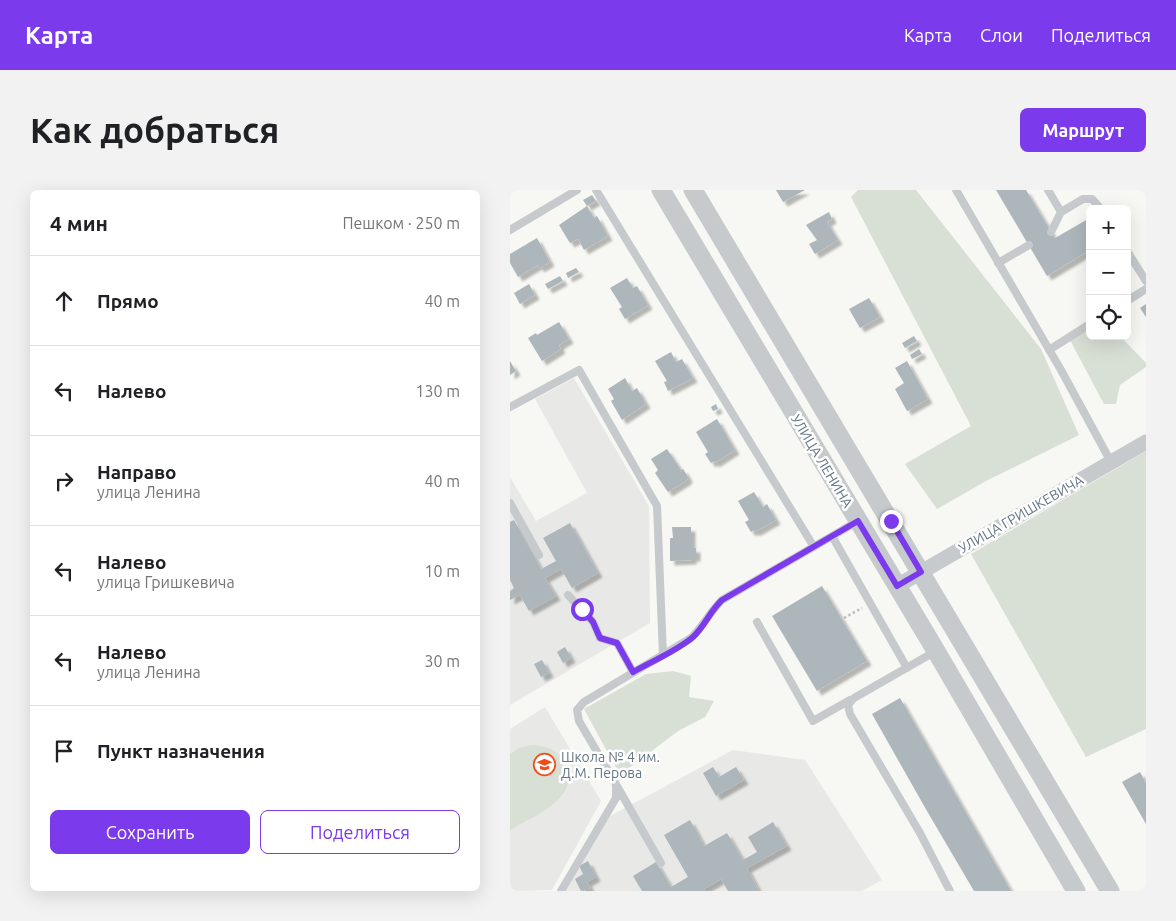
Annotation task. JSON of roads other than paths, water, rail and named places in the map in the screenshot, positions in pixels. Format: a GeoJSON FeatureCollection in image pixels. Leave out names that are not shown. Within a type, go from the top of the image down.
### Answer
{"type":"FeatureCollection","features":[{"type":"Feature","properties":{"kind":"street","name":"УЛИЦА ЛЕНИНА"},"geometry":{"type":"LineString","coordinates":[[661,190],[936,651],[1076,891]]}},
{"type":"Feature","properties":{"kind":"street","name":"УЛИЦА ЛЕНИНА"},"geometry":{"type":"LineString","coordinates":[[693,190],[1110,891]]}},
{"type":"Feature","properties":{"kind":"street","name":"УЛИЦА ГРИШКЕВИЧА"},"geometry":{"type":"LineString","coordinates":[[897,586],[1146,442]]}},
{"type":"Feature","properties":{"kind":"street"},"geometry":{"type":"LineString","coordinates":[[1029,809],[1054,795]]}},
{"type":"Feature","properties":{"kind":"lane"},"geometry":{"type":"LineString","coordinates":[[510,230],[577,190]]}},
{"type":"Feature","properties":{"kind":"lane"},"geometry":{"type":"LineString","coordinates":[[596,190],[814,547]]}},
{"type":"Feature","properties":{"kind":"lane"},"geometry":{"type":"LineString","coordinates":[[956,190],[1049,350],[1111,462]]}},
{"type":"Feature","properties":{"kind":"lane"},"geometry":{"type":"LineString","coordinates":[[1048,190],[1061,212]]}},
{"type":"Feature","properties":{"kind":"lane"},"geometry":{"type":"LineString","coordinates":[[1051,232],[1061,212],[1083,199],[1092,199],[1097,205]]}},
{"type":"Feature","properties":{"kind":"lane"},"geometry":{"type":"LineString","coordinates":[[998,263],[1029,245]]}},
{"type":"Feature","properties":{"kind":"lane"},"geometry":{"type":"LineString","coordinates":[[1131,257],[1146,281]]}},
{"type":"Feature","properties":{"kind":"lane"},"geometry":{"type":"LineString","coordinates":[[1131,299],[1146,290]]}},
{"type":"Feature","properties":{"kind":"lane"},"geometry":{"type":"LineString","coordinates":[[1049,350],[1086,327]]}},
{"type":"Feature","properties":{"kind":"lane"},"geometry":{"type":"LineString","coordinates":[[510,407],[579,370],[657,506],[663,655]]}},
{"type":"Feature","properties":{"kind":"lane"},"geometry":{"type":"LineString","coordinates":[[510,503],[539,555]]}},
{"type":"Feature","properties":{"kind":"lane"},"geometry":{"type":"LineString","coordinates":[[661,863],[579,721],[577,710],[584,702],[692,638],[700,630],[712,609],[722,600],[858,521]]}},
{"type":"Feature","properties":{"kind":"lane"},"geometry":{"type":"LineString","coordinates":[[832,536],[907,668]]}},
{"type":"Feature","properties":{"kind":"lane"},"geometry":{"type":"LineString","coordinates":[[568,595],[593,622],[600,638],[617,643],[633,672]]}},
{"type":"Feature","properties":{"kind":"lane"},"geometry":{"type":"LineString","coordinates":[[757,622],[813,721],[936,651]]}},
{"type":"Feature","properties":{"kind":"lane"},"geometry":{"type":"LineString","coordinates":[[854,698],[848,705],[850,714],[920,833],[950,891]]}},
{"type":"Feature","properties":{"kind":"lane"},"geometry":{"type":"LineString","coordinates":[[560,891],[616,798],[616,784]]}},
{"type":"Feature","properties":{"kind":"place","name":"Школа № 4 им. Д.М. Перова"},"geometry":{"type":"Point","coordinates":[545,765]}}]}
